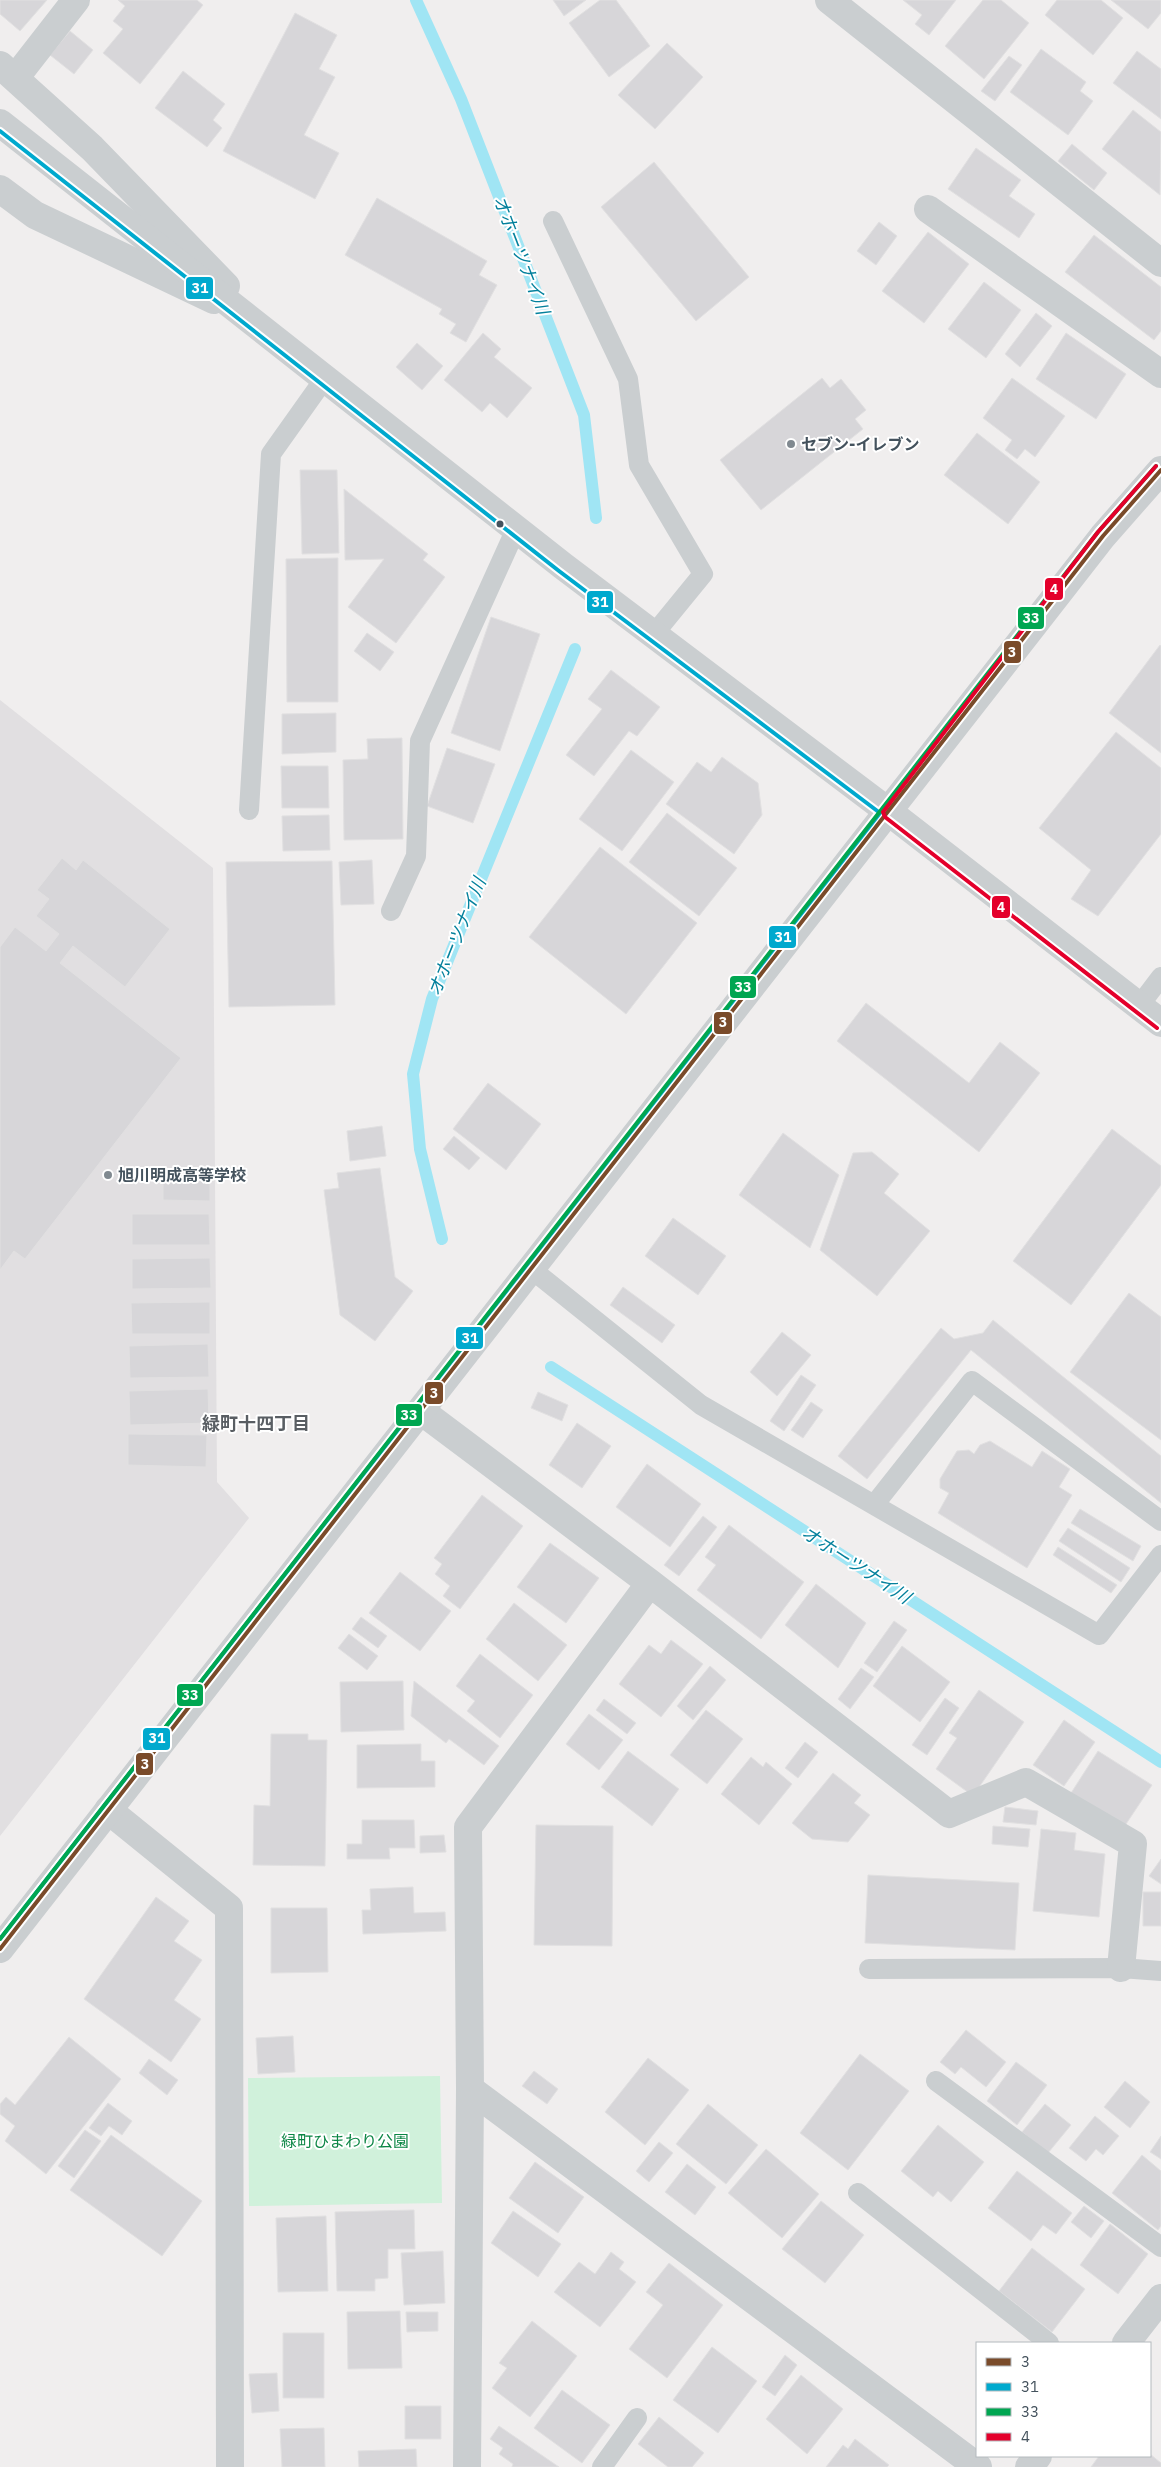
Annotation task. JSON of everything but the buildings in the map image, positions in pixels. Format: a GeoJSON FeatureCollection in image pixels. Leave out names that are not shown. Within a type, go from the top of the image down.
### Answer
{"type":"FeatureCollection","features":[{"type":"Feature","properties":{"kind":"street"},"geometry":{"type":"LineString","coordinates":[[0,189],[35,215],[214,300],[226,286],[92,148],[8,70],[76,0]]}},
{"type":"Feature","properties":{"kind":"street"},"geometry":{"type":"LineString","coordinates":[[829,0],[1161,263]]}},
{"type":"Feature","properties":{"kind":"street"},"geometry":{"type":"LineString","coordinates":[[0,123],[563,566],[889,812],[1161,1023]]}},
{"type":"Feature","properties":{"kind":"street"},"geometry":{"type":"LineString","coordinates":[[928,209],[1161,374]]}},
{"type":"Feature","properties":{"kind":"street"},"geometry":{"type":"LineString","coordinates":[[0,1949],[1103,536],[1161,470]]}},
{"type":"Feature","properties":{"kind":"street"},"geometry":{"type":"LineString","coordinates":[[421,1411],[650,1582],[949,1814],[1026,1782],[1133,1844],[1121,1968]]}},
{"type":"Feature","properties":{"kind":"street"},"geometry":{"type":"LineString","coordinates":[[468,2467],[470,2089],[468,1826],[650,1582]]}},
{"type":"Feature","properties":{"kind":"street"},"geometry":{"type":"LineString","coordinates":[[108,1810],[229,1908],[230,2467]]}},
{"type":"Feature","properties":{"kind":"street"},"geometry":{"type":"LineString","coordinates":[[470,2089],[978,2467]]}},
{"type":"Feature","properties":{"kind":"street"},"geometry":{"type":"LineString","coordinates":[[1127,2342],[1161,2298]]}},
{"type":"Feature","properties":{"kind":"lane"},"geometry":{"type":"LineString","coordinates":[[553,220],[628,379],[640,465],[704,574],[654,634]]}},
{"type":"Feature","properties":{"kind":"lane"},"geometry":{"type":"LineString","coordinates":[[249,810],[271,454],[325,378]]}},
{"type":"Feature","properties":{"kind":"lane"},"geometry":{"type":"LineString","coordinates":[[391,910],[416,856],[420,741],[516,528]]}},
{"type":"Feature","properties":{"kind":"lane"},"geometry":{"type":"LineString","coordinates":[[1139,1006],[1161,977]]}},
{"type":"Feature","properties":{"kind":"lane"},"geometry":{"type":"LineString","coordinates":[[530,1268],[701,1405],[1099,1634],[1161,1555]]}},
{"type":"Feature","properties":{"kind":"lane"},"geometry":{"type":"LineString","coordinates":[[874,1505],[972,1381],[1161,1521]]}},
{"type":"Feature","properties":{"kind":"lane"},"geometry":{"type":"LineString","coordinates":[[869,1969],[1121,1968],[1161,1971]]}},
{"type":"Feature","properties":{"kind":"lane"},"geometry":{"type":"LineString","coordinates":[[936,2081],[1161,2247]]}},
{"type":"Feature","properties":{"kind":"lane"},"geometry":{"type":"LineString","coordinates":[[858,2193],[1048,2342]]}},
{"type":"Feature","properties":{"kind":"lane"},"geometry":{"type":"LineString","coordinates":[[602,2467],[637,2418]]}},
{"type":"Feature","properties":{"kind":"shaded area","name":"旭川明成高等学校"},"geometry":{"type":"Polygon","coordinates":[[[0,700],[213,868],[217,1482],[249,1518],[0,1836],[0,700]]]}},
{"type":"Feature","properties":{"kind":"green space","name":"緑町ひまわり公園"},"geometry":{"type":"Polygon","coordinates":[[[440,2076],[442,2203],[249,2206],[248,2078],[440,2076]]]}},
{"type":"Feature","properties":{"kind":"waterway","name":"オホーツナイ川"},"geometry":{"type":"LineString","coordinates":[[416,0],[461,99],[584,415],[596,518]]}},
{"type":"Feature","properties":{"kind":"waterway","name":"オホーツナイ川"},"geometry":{"type":"LineString","coordinates":[[442,1239],[420,1149],[413,1074],[432,999],[575,649]]}},
{"type":"Feature","properties":{"kind":"waterway","name":"オホーツナイ川"},"geometry":{"type":"LineString","coordinates":[[551,1367],[1161,1762]]}},
{"type":"Feature","properties":{"kind":"transit line","name":"31"},"geometry":{"type":"LineString","coordinates":[[0,131],[559,571],[880,813],[0,1939]]}},
{"type":"Feature","properties":{"kind":"transit line","name":"33"},"geometry":{"type":"LineString","coordinates":[[0,1939],[1098,532],[1156,466]]}},
{"type":"Feature","properties":{"kind":"transit line","name":"4"},"geometry":{"type":"LineString","coordinates":[[1156,466],[1098,532],[883,812],[885,817],[1157,1028]]}},
{"type":"Feature","properties":{"kind":"transit line","name":"3"},"geometry":{"type":"LineString","coordinates":[[0,1949],[1103,536],[1161,470]]}},
{"type":"Feature","properties":{"kind":"place","name":"セブン-イレブン"},"geometry":{"type":"Point","coordinates":[791,444]}},
{"type":"Feature","properties":{"kind":"place","name":"旭川明成高等学校"},"geometry":{"type":"Point","coordinates":[108,1175]}},
{"type":"Feature","properties":{"kind":"district","name":"緑町十四丁目"},"geometry":{"type":"Point","coordinates":[256,1424]}}]}
